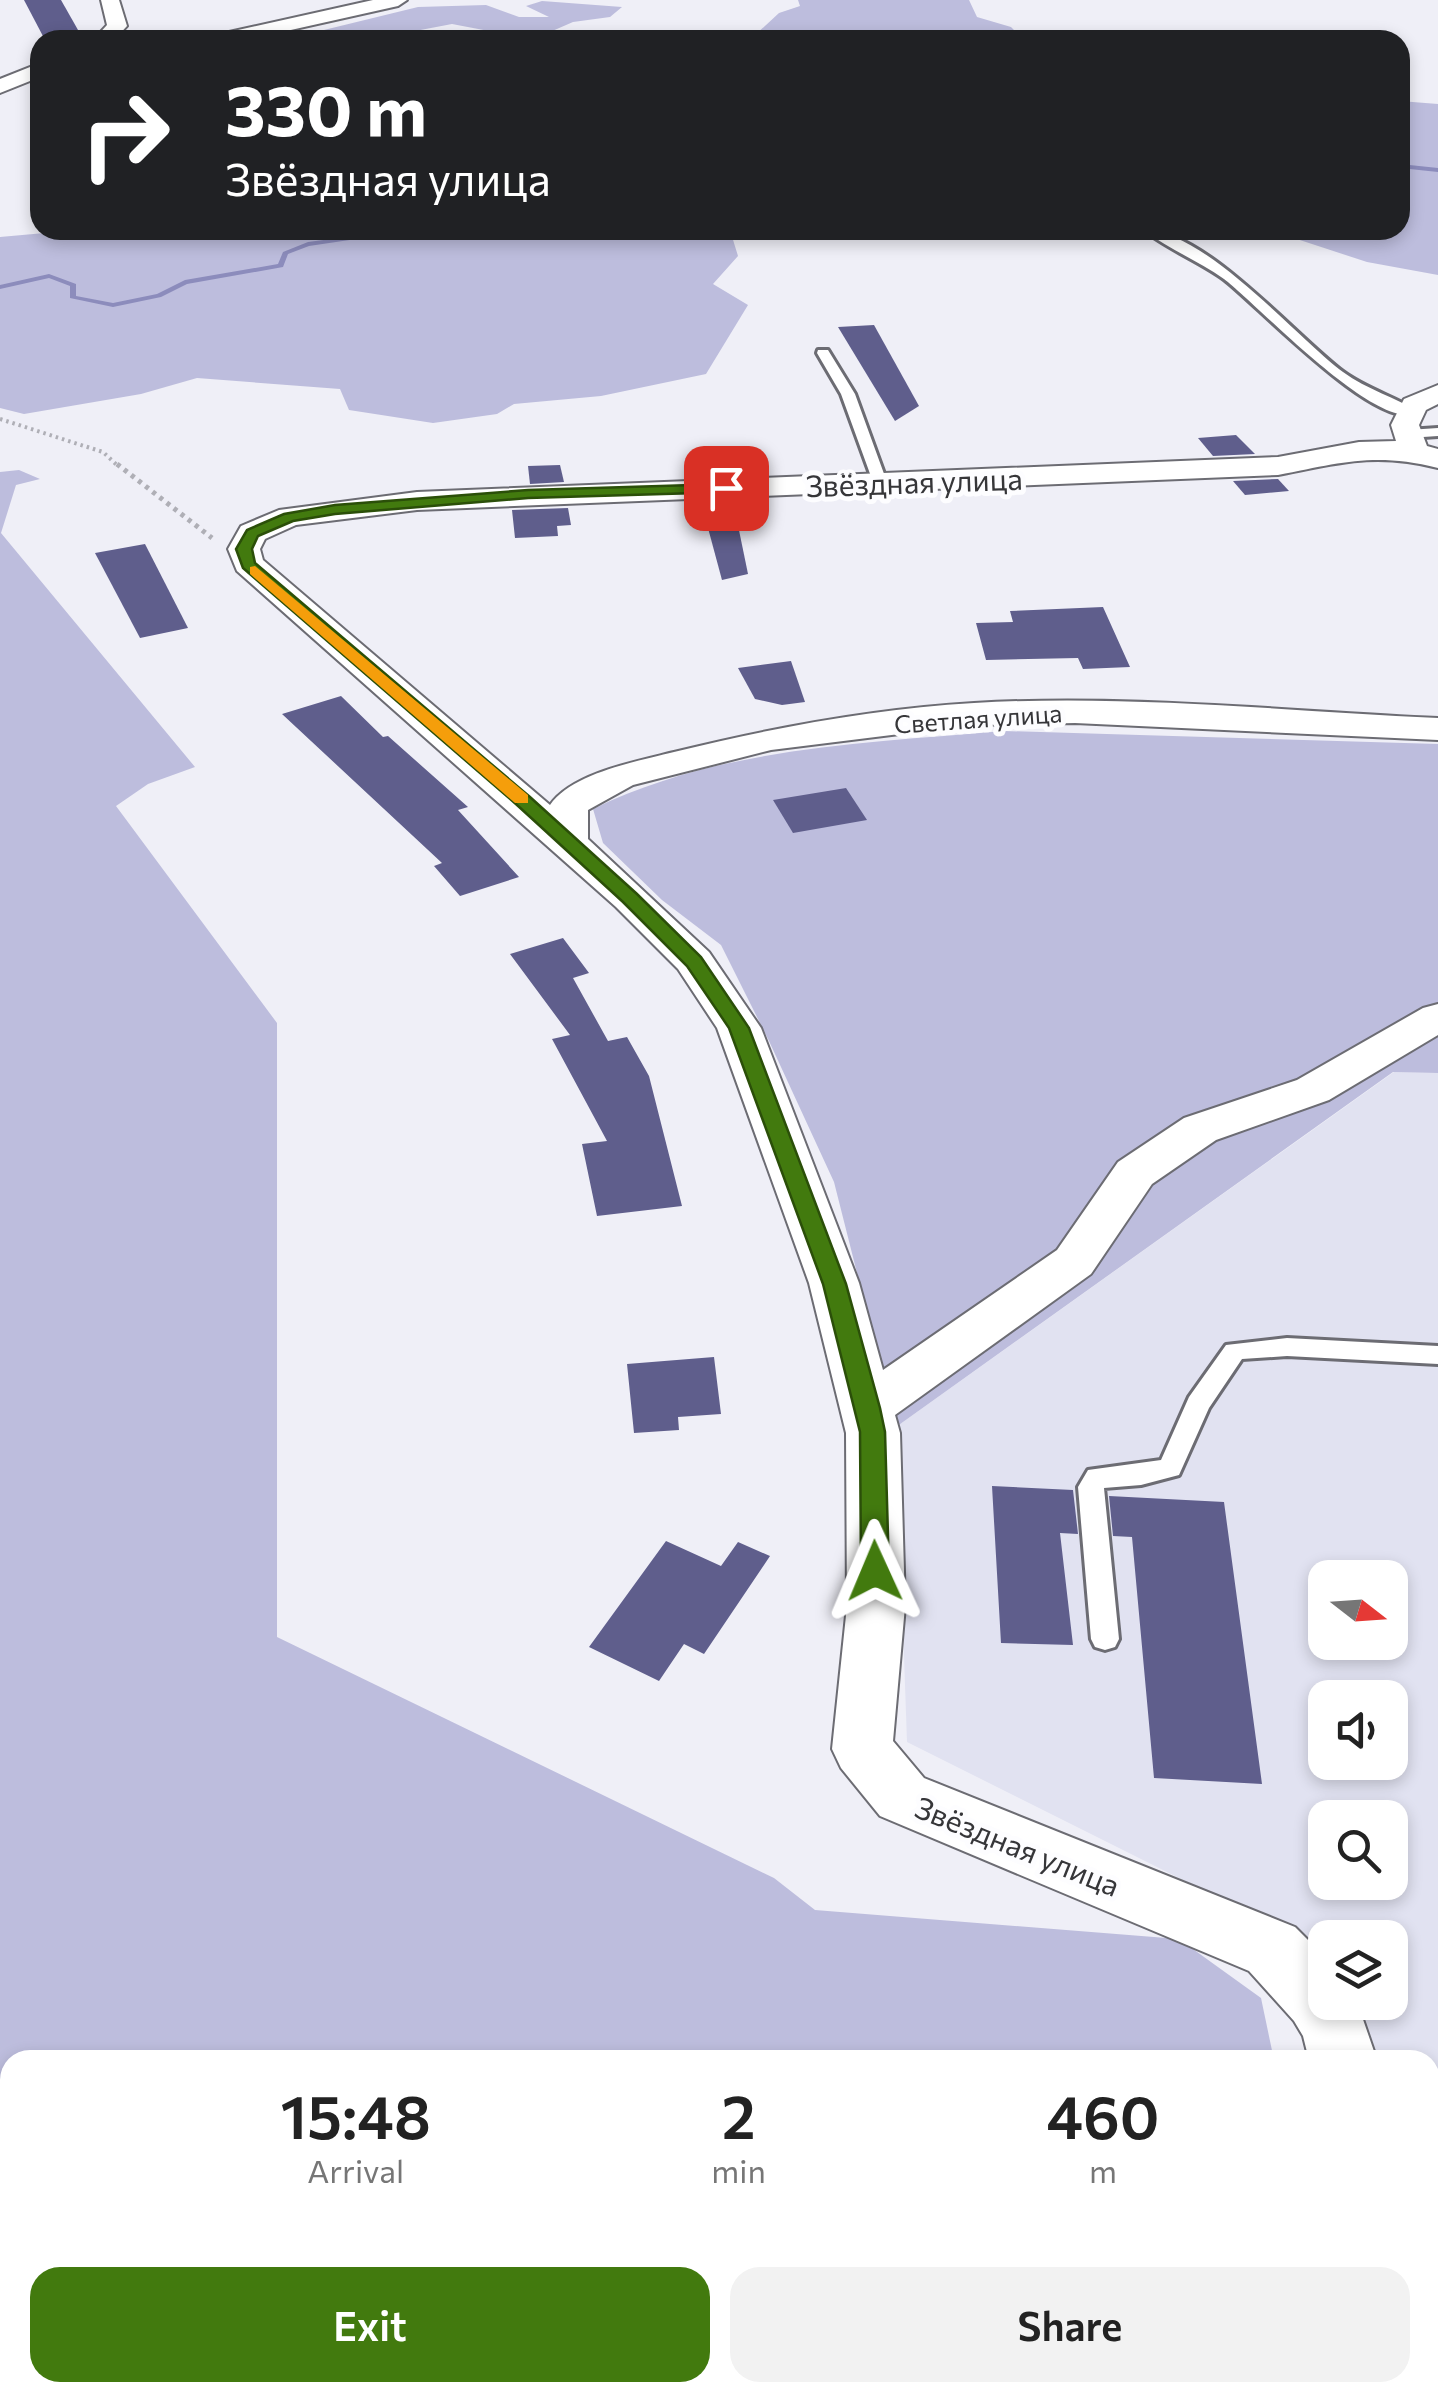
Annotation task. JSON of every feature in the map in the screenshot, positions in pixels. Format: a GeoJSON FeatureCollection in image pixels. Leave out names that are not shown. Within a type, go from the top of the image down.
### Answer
{"type":"FeatureCollection","features":[{"type":"Feature","properties":{"kind":"street"},"geometry":{"type":"LineString","coordinates":[[110,0],[117,26],[113,30]]}},
{"type":"Feature","properties":{"kind":"street"},"geometry":{"type":"LineString","coordinates":[[264,30],[398,0]]}},
{"type":"Feature","properties":{"kind":"street"},"geometry":{"type":"LineString","coordinates":[[3,85],[30,73]]}},
{"type":"Feature","properties":{"kind":"street"},"geometry":{"type":"LineString","coordinates":[[3,85],[30,79]]}},
{"type":"Feature","properties":{"kind":"street"},"geometry":{"type":"LineString","coordinates":[[1422,437],[1414,405],[1438,393]]}},
{"type":"Feature","properties":{"kind":"street","name":"Звёздная улица"},"geometry":{"type":"LineString","coordinates":[[1341,2050],[1339,2034],[1310,1984],[1272,1949],[902,1798],[862,1749],[876,1606],[872,1432],[834,1284],[739,1028],[694,962],[524,801],[248,564],[244,549],[252,533],[290,517],[417,501],[1278,466],[1422,437]]}},
{"type":"Feature","properties":{"kind":"street","name":"Светлая улица"},"geometry":{"type":"LineString","coordinates":[[568,844],[569,805],[620,777],[771,739],[989,713],[1075,712],[1438,729]]}},
{"type":"Feature","properties":{"kind":"street"},"geometry":{"type":"LineString","coordinates":[[867,1408],[1074,1262],[1134,1173],[1200,1128],[1313,1090],[1438,1018]]}},
{"type":"Feature","properties":{"kind":"lane"},"geometry":{"type":"LineString","coordinates":[[1168,240],[1240,285],[1293,338],[1356,391],[1422,437]]}},
{"type":"Feature","properties":{"kind":"lane"},"geometry":{"type":"LineString","coordinates":[[823,352],[848,394],[880,482]]}},
{"type":"Feature","properties":{"kind":"lane"},"geometry":{"type":"LineString","coordinates":[[1105,1640],[1091,1486],[1096,1477],[1141,1475],[1170,1468],[1198,1404],[1235,1351],[1288,1347],[1438,1354]]}},
{"type":"Feature","properties":{"kind":"path"},"geometry":{"type":"LineString","coordinates":[[0,419],[103,452],[135,481],[180,509],[209,538],[249,540]]}},
{"type":"Feature","properties":{"kind":"shaded area"},"geometry":{"type":"Polygon","coordinates":[[[798,0],[969,0],[977,17],[1014,30],[761,30],[779,13],[800,6],[798,0]]]}},
{"type":"Feature","properties":{"kind":"shaded area"},"geometry":{"type":"Polygon","coordinates":[[[542,1],[622,7],[610,17],[573,22],[555,30],[484,30],[452,24],[420,30],[324,30],[418,7],[486,5],[519,17],[549,17],[526,6],[542,1]]]}},
{"type":"Feature","properties":{"kind":"shaded area"},"geometry":{"type":"Polygon","coordinates":[[[1410,102],[1438,104],[1438,275],[1367,262],[1300,240],[1410,240],[1410,102]]]}},
{"type":"Feature","properties":{"kind":"shaded area"},"geometry":{"type":"Polygon","coordinates":[[[0,237],[733,240],[738,256],[713,284],[748,305],[706,374],[601,396],[514,404],[497,414],[433,423],[349,410],[340,389],[197,378],[141,394],[24,414],[0,408],[0,237]]]}},
{"type":"Feature","properties":{"kind":"shaded area"},"geometry":{"type":"Polygon","coordinates":[[[19,470],[40,479],[16,485],[1,533],[195,767],[148,784],[116,806],[277,1023],[277,1637],[774,1878],[815,1910],[1179,1939],[1261,1998],[1272,2050],[0,2050],[0,472],[19,470]]]}},
{"type":"Feature","properties":{"kind":"shaded area"},"geometry":{"type":"Polygon","coordinates":[[[1004,731],[1438,744],[1438,1073],[1393,1072],[896,1427],[834,1182],[769,1041],[721,945],[662,900],[603,843],[593,809],[641,788],[742,760],[847,745],[1004,731]]]}},
{"type":"Feature","properties":{"kind":"shaded area"},"geometry":{"type":"Polygon","coordinates":[[[1394,1072],[1438,1073],[1438,2050],[1359,2050],[1354,2020],[1408,2020],[1408,1920],[1308,1920],[1308,1942],[907,1742],[896,1427],[1394,1072]]]}},
{"type":"Feature","properties":{"kind":"building"},"geometry":{"type":"Polygon","coordinates":[[[24,0],[61,0],[78,30],[40,30],[24,0]]]}},
{"type":"Feature","properties":{"kind":"building"},"geometry":{"type":"Polygon","coordinates":[[[874,325],[919,406],[895,421],[838,327],[874,325]]]}},
{"type":"Feature","properties":{"kind":"building"},"geometry":{"type":"Polygon","coordinates":[[[1236,435],[1255,454],[1213,456],[1198,438],[1236,435]]]}},
{"type":"Feature","properties":{"kind":"building"},"geometry":{"type":"Polygon","coordinates":[[[725,463],[728,476],[694,477],[690,464],[725,463]]]}},
{"type":"Feature","properties":{"kind":"building"},"geometry":{"type":"Polygon","coordinates":[[[560,465],[564,482],[530,484],[528,466],[560,465]]]}},
{"type":"Feature","properties":{"kind":"building"},"geometry":{"type":"Polygon","coordinates":[[[1278,479],[1289,491],[1245,495],[1233,481],[1278,479]]]}},
{"type":"Feature","properties":{"kind":"building"},"geometry":{"type":"Polygon","coordinates":[[[733,501],[748,574],[722,580],[701,502],[733,501]]]}},
{"type":"Feature","properties":{"kind":"building"},"geometry":{"type":"Polygon","coordinates":[[[568,508],[571,525],[557,526],[558,536],[515,538],[512,510],[568,508]]]}},
{"type":"Feature","properties":{"kind":"building"},"geometry":{"type":"Polygon","coordinates":[[[145,544],[188,628],[140,638],[95,553],[145,544]]]}},
{"type":"Feature","properties":{"kind":"building"},"geometry":{"type":"Polygon","coordinates":[[[1103,607],[1130,667],[1083,669],[1078,658],[986,660],[976,623],[1013,622],[1010,611],[1103,607]]]}},
{"type":"Feature","properties":{"kind":"building"},"geometry":{"type":"Polygon","coordinates":[[[791,661],[805,702],[782,705],[755,699],[738,668],[791,661]]]}},
{"type":"Feature","properties":{"kind":"building"},"geometry":{"type":"Polygon","coordinates":[[[341,696],[383,737],[388,736],[468,807],[458,810],[519,877],[460,896],[434,866],[442,863],[282,714],[341,696]]]}},
{"type":"Feature","properties":{"kind":"building"},"geometry":{"type":"Polygon","coordinates":[[[846,788],[867,820],[793,833],[773,800],[846,788]]]}},
{"type":"Feature","properties":{"kind":"building"},"geometry":{"type":"Polygon","coordinates":[[[563,938],[589,973],[573,978],[608,1041],[627,1037],[649,1076],[682,1206],[597,1216],[582,1144],[607,1141],[552,1039],[570,1035],[510,954],[563,938]]]}},
{"type":"Feature","properties":{"kind":"building"},"geometry":{"type":"Polygon","coordinates":[[[714,1357],[721,1414],[678,1417],[679,1430],[634,1433],[627,1364],[714,1357]]]}},
{"type":"Feature","properties":{"kind":"building"},"geometry":{"type":"Polygon","coordinates":[[[992,1486],[1073,1490],[1078,1534],[1060,1533],[1073,1645],[1001,1643],[992,1486]]]}},
{"type":"Feature","properties":{"kind":"building"},"geometry":{"type":"Polygon","coordinates":[[[1109,1496],[1224,1502],[1262,1784],[1154,1778],[1132,1537],[1113,1536],[1109,1496]]]}},
{"type":"Feature","properties":{"kind":"building"},"geometry":{"type":"Polygon","coordinates":[[[666,1541],[721,1566],[738,1542],[770,1556],[704,1654],[684,1644],[659,1681],[589,1647],[666,1541]]]}},
{"type":"Feature","properties":{"kind":"waterway"},"geometry":{"type":"LineString","coordinates":[[1410,167],[1438,170]]}},
{"type":"Feature","properties":{"kind":"waterway"},"geometry":{"type":"LineString","coordinates":[[0,287],[49,276],[74,285],[72,297],[113,305],[159,296],[185,282],[281,266],[285,253],[308,244],[338,240]]}},
{"type":"Feature","properties":{"kind":"slow traffic"},"geometry":{"type":"LineString","coordinates":[[255,571],[522,799]]}},
{"type":"Feature","properties":{"kind":"route"},"geometry":{"type":"LineString","coordinates":[[726,488],[528,494],[335,510],[290,517],[252,533],[244,549],[248,564],[524,801],[630,898],[694,962],[739,1028],[834,1284],[867,1408],[872,1432],[875,1571]]}}]}
